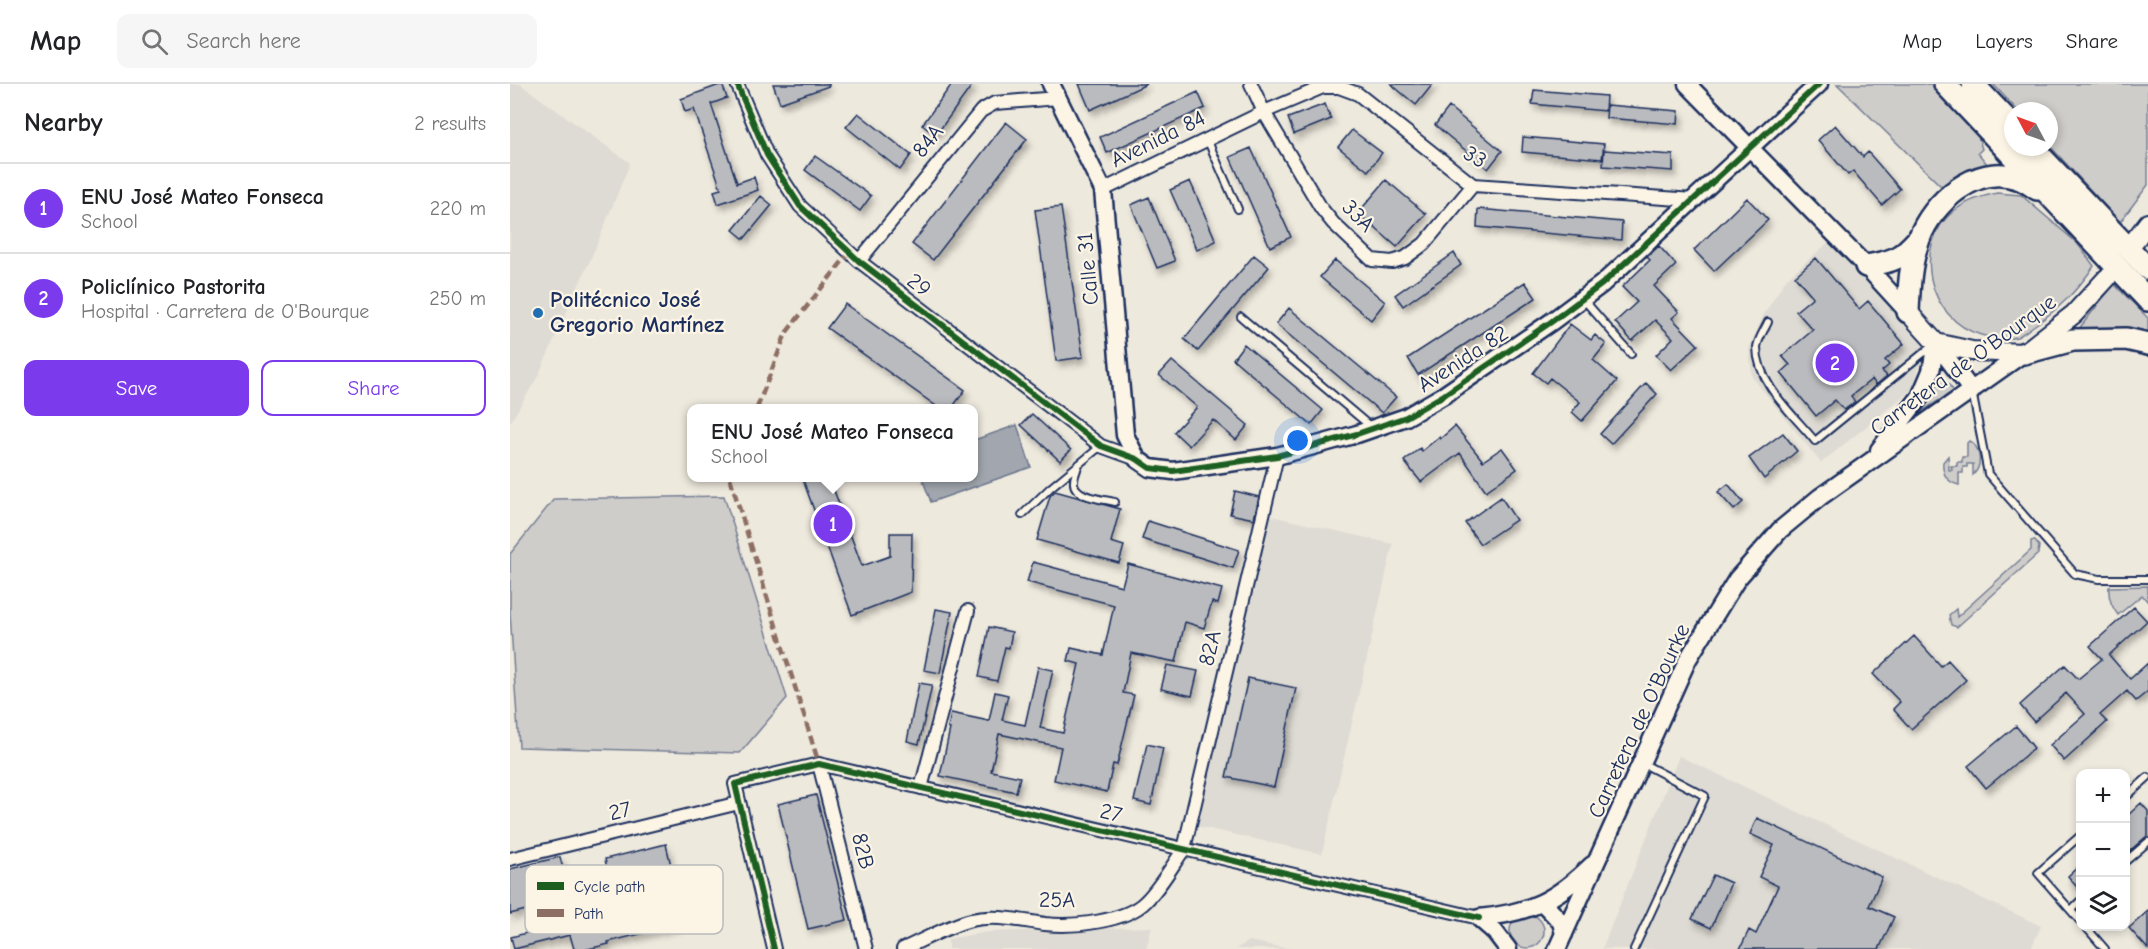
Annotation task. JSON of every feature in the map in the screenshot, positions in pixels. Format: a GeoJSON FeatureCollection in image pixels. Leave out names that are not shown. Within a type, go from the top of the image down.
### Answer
{"type":"FeatureCollection","features":[{"type":"Feature","properties":{"kind":"highway"},"geometry":{"type":"LineString","coordinates":[[1945,84],[2148,300]]}},
{"type":"Feature","properties":{"kind":"highway"},"geometry":{"type":"LineString","coordinates":[[1983,87],[2001,104],[2004,110]]}},
{"type":"Feature","properties":{"kind":"highway"},"geometry":{"type":"LineString","coordinates":[[2041,156],[2148,269]]}},
{"type":"Feature","properties":{"kind":"highway"},"geometry":{"type":"LineString","coordinates":[[1866,266],[1893,261],[1906,252],[1919,238],[1942,203],[1953,192],[1973,180],[1995,175],[2015,177],[2048,194]]}},
{"type":"Feature","properties":{"kind":"highway"},"geometry":{"type":"LineString","coordinates":[[1908,312],[1910,274],[1919,238]]}},
{"type":"Feature","properties":{"kind":"highway"},"geometry":{"type":"LineString","coordinates":[[2024,353],[2073,340],[2126,339],[2148,344]]}},
{"type":"Feature","properties":{"kind":"main road"},"geometry":{"type":"LineString","coordinates":[[2136,240],[2148,223]]}},
{"type":"Feature","properties":{"kind":"main road","name":"Carretera de O'Bourque"},"geometry":{"type":"LineString","coordinates":[[2024,353],[2073,314],[2107,278]]}},
{"type":"Feature","properties":{"kind":"main road"},"geometry":{"type":"LineString","coordinates":[[1908,312],[1936,343],[1972,351],[2024,353]]}},
{"type":"Feature","properties":{"kind":"street","name":"29"},"geometry":{"type":"LineString","coordinates":[[737,84],[767,155],[800,206],[859,261],[1101,446],[1137,459]]}},
{"type":"Feature","properties":{"kind":"street","name":"33A"},"geometry":{"type":"LineString","coordinates":[[1251,84],[1264,111],[1321,208],[1333,224],[1372,260],[1392,262],[1405,258],[1424,244],[1473,185]]}},
{"type":"Feature","properties":{"kind":"street"},"geometry":{"type":"LineString","coordinates":[[1687,84],[1866,266],[1908,312]]}},
{"type":"Feature","properties":{"kind":"street","name":"Avenida 82"},"geometry":{"type":"LineString","coordinates":[[1137,459],[1150,468],[1173,471],[1276,456],[1373,429],[1406,417],[1444,395],[1602,284],[1819,84]]}},
{"type":"Feature","properties":{"kind":"street","name":"33"},"geometry":{"type":"LineString","coordinates":[[1264,111],[1323,87],[1339,87],[1358,94],[1473,185],[1694,200]]}},
{"type":"Feature","properties":{"kind":"street","name":"84A"},"geometry":{"type":"LineString","coordinates":[[859,261],[981,111],[995,102],[1055,91]]}},
{"type":"Feature","properties":{"kind":"street","name":"Calle 31"},"geometry":{"type":"LineString","coordinates":[[1055,91],[1103,190],[1125,435],[1137,459]]}},
{"type":"Feature","properties":{"kind":"street","name":"Avenida 84"},"geometry":{"type":"LineString","coordinates":[[1103,190],[1264,111]]}},
{"type":"Feature","properties":{"kind":"street"},"geometry":{"type":"LineString","coordinates":[[1936,343],[1972,390]]}},
{"type":"Feature","properties":{"kind":"street"},"geometry":{"type":"LineString","coordinates":[[1869,462],[1920,397],[1932,371],[1936,343]]}},
{"type":"Feature","properties":{"kind":"street","name":"Carretera de O'Bourque"},"geometry":{"type":"LineString","coordinates":[[1869,462],[2024,353]]}},
{"type":"Feature","properties":{"kind":"street","name":"82A"},"geometry":{"type":"LineString","coordinates":[[1185,849],[1276,456]]}},
{"type":"Feature","properties":{"kind":"street","name":"Carretera de O'Bourke"},"geometry":{"type":"LineString","coordinates":[[1560,944],[1688,659],[1737,579],[1780,530],[1820,497],[1869,462]]}},
{"type":"Feature","properties":{"kind":"street"},"geometry":{"type":"LineString","coordinates":[[921,788],[968,611]]}},
{"type":"Feature","properties":{"kind":"street","name":"27"},"geometry":{"type":"LineString","coordinates":[[510,860],[739,803],[735,784],[819,764],[1479,918]]}},
{"type":"Feature","properties":{"kind":"street","name":"82B"},"geometry":{"type":"LineString","coordinates":[[819,764],[866,949]]}},
{"type":"Feature","properties":{"kind":"street"},"geometry":{"type":"LineString","coordinates":[[739,803],[774,949]]}},
{"type":"Feature","properties":{"kind":"street","name":"25A"},"geometry":{"type":"LineString","coordinates":[[903,949],[972,920],[1003,919],[1048,924],[1114,919],[1132,912],[1146,901],[1185,849]]}},
{"type":"Feature","properties":{"kind":"street"},"geometry":{"type":"LineString","coordinates":[[1479,918],[1502,916],[1543,903],[1573,884],[1601,855]]}},
{"type":"Feature","properties":{"kind":"street"},"geometry":{"type":"LineString","coordinates":[[1543,903],[1561,922],[1560,944]]}},
{"type":"Feature","properties":{"kind":"street"},"geometry":{"type":"LineString","coordinates":[[1479,918],[1495,932],[1508,949]]}},
{"type":"Feature","properties":{"kind":"lane"},"geometry":{"type":"LineString","coordinates":[[1207,139],[1238,210]]}},
{"type":"Feature","properties":{"kind":"lane"},"geometry":{"type":"LineString","coordinates":[[1583,299],[1630,354]]}},
{"type":"Feature","properties":{"kind":"lane"},"geometry":{"type":"LineString","coordinates":[[1241,317],[1373,429]]}},
{"type":"Feature","properties":{"kind":"lane"},"geometry":{"type":"LineString","coordinates":[[1768,322],[1757,345],[1759,364],[1769,385],[1815,441],[1936,343]]}},
{"type":"Feature","properties":{"kind":"lane"},"geometry":{"type":"LineString","coordinates":[[1972,390],[1988,474],[2075,574],[2099,579],[2148,579]]}},
{"type":"Feature","properties":{"kind":"lane"},"geometry":{"type":"LineString","coordinates":[[1022,515],[1050,488],[1101,446]]}},
{"type":"Feature","properties":{"kind":"lane"},"geometry":{"type":"LineString","coordinates":[[1079,466],[1074,482],[1075,488],[1081,494],[1115,502]]}},
{"type":"Feature","properties":{"kind":"lane"},"geometry":{"type":"LineString","coordinates":[[1634,949],[1705,796],[1641,763]]}},
{"type":"Feature","properties":{"kind":"lane"},"geometry":{"type":"LineString","coordinates":[[2130,793],[2148,777]]}},
{"type":"Feature","properties":{"kind":"lane"},"geometry":{"type":"LineString","coordinates":[[2076,840],[2038,873],[2076,916]]}},
{"type":"Feature","properties":{"kind":"lane"},"geometry":{"type":"LineString","coordinates":[[2130,858],[2148,842]]}},
{"type":"Feature","properties":{"kind":"lane"},"geometry":{"type":"LineString","coordinates":[[2071,910],[2076,906]]}},
{"type":"Feature","properties":{"kind":"lane"},"geometry":{"type":"LineString","coordinates":[[2089,931],[2105,949]]}},
{"type":"Feature","properties":{"kind":"shaded area","name":"Politécnico José Gregorio Martínez"},"geometry":{"type":"Polygon","coordinates":[[[510,84],[520,84],[630,163],[595,249],[538,376],[510,423],[510,84]]]}},
{"type":"Feature","properties":{"kind":"shaded area"},"geometry":{"type":"Polygon","coordinates":[[[1837,84],[1934,84],[1975,125],[1982,149],[1978,153],[1989,166],[1976,167],[1941,186],[1837,84]]]}},
{"type":"Feature","properties":{"kind":"shaded area"},"geometry":{"type":"Polygon","coordinates":[[[1993,84],[2148,84],[2148,185],[2120,222],[2058,155],[2058,102],[2010,102],[1993,84]]]}},
{"type":"Feature","properties":{"kind":"shaded area"},"geometry":{"type":"Polygon","coordinates":[[[1997,193],[2021,195],[2077,243],[2094,266],[2059,307],[2021,335],[2008,338],[1981,335],[1963,327],[1948,314],[1931,280],[1929,261],[1933,242],[1941,225],[1955,210],[1975,199],[1997,193]]]}},
{"type":"Feature","properties":{"kind":"shaded area"},"geometry":{"type":"Polygon","coordinates":[[[1829,242],[1924,338],[1914,388],[1821,463],[1752,377],[1749,349],[1763,316],[1786,279],[1829,242]]]}},
{"type":"Feature","properties":{"kind":"shaded area"},"geometry":{"type":"Polygon","coordinates":[[[2114,284],[2148,318],[2148,338],[2078,330],[2114,284]]]}},
{"type":"Feature","properties":{"kind":"shaded area"},"geometry":{"type":"Polygon","coordinates":[[[1940,374],[1954,391],[1916,415],[1930,398],[1940,374]]]}},
{"type":"Feature","properties":{"kind":"shaded area"},"geometry":{"type":"Polygon","coordinates":[[[1017,425],[1031,467],[931,502],[924,482],[978,482],[978,439],[1017,425]]]}},
{"type":"Feature","properties":{"kind":"shaded area"},"geometry":{"type":"Polygon","coordinates":[[[1969,441],[1978,452],[1978,467],[1973,475],[1973,464],[1963,467],[1963,473],[1959,473],[1959,485],[1946,477],[1943,462],[1948,456],[1949,470],[1952,470],[1951,466],[1957,466],[1957,462],[1962,462],[1962,457],[1967,457],[1969,441]]]}},
{"type":"Feature","properties":{"kind":"shaded area"},"geometry":{"type":"Polygon","coordinates":[[[724,496],[787,698],[740,753],[519,747],[510,613],[510,554],[554,499],[724,496]]]}},
{"type":"Feature","properties":{"kind":"shaded area"},"geometry":{"type":"Polygon","coordinates":[[[1267,515],[1393,544],[1322,854],[1196,826],[1267,515]]]}},
{"type":"Feature","properties":{"kind":"shaded area"},"geometry":{"type":"Polygon","coordinates":[[[2034,540],[2039,546],[2038,554],[1957,627],[1951,625],[1949,615],[1956,609],[1957,617],[2031,550],[2031,541],[2034,540]]]}},
{"type":"Feature","properties":{"kind":"shaded area"},"geometry":{"type":"Polygon","coordinates":[[[2148,586],[2148,602],[2142,595],[2118,615],[2110,602],[2109,587],[2148,586]]]}},
{"type":"Feature","properties":{"kind":"shaded area"},"geometry":{"type":"Polygon","coordinates":[[[1679,756],[2041,926],[2031,949],[1602,949],[1679,756]]]}},
{"type":"Feature","properties":{"kind":"shaded area"},"geometry":{"type":"Polygon","coordinates":[[[1527,914],[1539,919],[1544,931],[1539,943],[1527,948],[1515,943],[1510,931],[1515,919],[1527,914]]]}},
{"type":"Feature","properties":{"kind":"shaded area"},"geometry":{"type":"Polygon","coordinates":[[[1152,927],[1146,949],[948,949],[948,939],[987,932],[1152,927]]]}},
{"type":"Feature","properties":{"kind":"shaded area"},"geometry":{"type":"Polygon","coordinates":[[[1249,941],[1291,949],[1236,949],[1249,941]]]}},
{"type":"Feature","properties":{"kind":"building"},"geometry":{"type":"Polygon","coordinates":[[[722,84],[727,98],[711,104],[737,183],[754,177],[758,190],[718,204],[714,191],[721,189],[694,109],[685,112],[681,99],[722,84]]]}},
{"type":"Feature","properties":{"kind":"building"},"geometry":{"type":"Polygon","coordinates":[[[773,84],[829,84],[829,86],[780,103],[773,84]]]}},
{"type":"Feature","properties":{"kind":"building"},"geometry":{"type":"Polygon","coordinates":[[[952,84],[973,84],[936,135],[922,125],[952,84]]]}},
{"type":"Feature","properties":{"kind":"building"},"geometry":{"type":"Polygon","coordinates":[[[1079,84],[1147,84],[1090,110],[1079,84]]]}},
{"type":"Feature","properties":{"kind":"building"},"geometry":{"type":"Polygon","coordinates":[[[1391,84],[1433,84],[1416,105],[1391,84]]]}},
{"type":"Feature","properties":{"kind":"building"},"geometry":{"type":"Polygon","coordinates":[[[1534,90],[1606,96],[1605,111],[1532,104],[1534,90]]]}},
{"type":"Feature","properties":{"kind":"building"},"geometry":{"type":"Polygon","coordinates":[[[1198,92],[1205,108],[1107,153],[1100,137],[1198,92]]]}},
{"type":"Feature","properties":{"kind":"building"},"geometry":{"type":"Polygon","coordinates":[[[1325,104],[1331,119],[1294,134],[1288,118],[1325,104]]]}},
{"type":"Feature","properties":{"kind":"building"},"geometry":{"type":"Polygon","coordinates":[[[1607,105],[1679,111],[1678,124],[1606,118],[1607,105]]]}},
{"type":"Feature","properties":{"kind":"building"},"geometry":{"type":"Polygon","coordinates":[[[1449,107],[1502,151],[1488,169],[1435,125],[1449,107]]]}},
{"type":"Feature","properties":{"kind":"building"},"geometry":{"type":"Polygon","coordinates":[[[858,113],[911,155],[900,170],[846,127],[858,113]]]}},
{"type":"Feature","properties":{"kind":"building"},"geometry":{"type":"Polygon","coordinates":[[[1006,122],[1027,139],[933,260],[912,244],[1006,122]]]}},
{"type":"Feature","properties":{"kind":"building"},"geometry":{"type":"Polygon","coordinates":[[[1835,125],[1863,157],[1868,152],[1900,189],[1882,205],[1853,171],[1848,175],[1818,140],[1835,125]]]}},
{"type":"Feature","properties":{"kind":"building"},"geometry":{"type":"Polygon","coordinates":[[[1352,130],[1382,153],[1368,171],[1338,147],[1352,130]]]}},
{"type":"Feature","properties":{"kind":"building"},"geometry":{"type":"Polygon","coordinates":[[[1523,137],[1604,144],[1602,159],[1522,152],[1523,137]]]}},
{"type":"Feature","properties":{"kind":"building"},"geometry":{"type":"Polygon","coordinates":[[[1251,148],[1291,237],[1270,247],[1230,157],[1251,148]]]}},
{"type":"Feature","properties":{"kind":"building"},"geometry":{"type":"Polygon","coordinates":[[[1604,150],[1673,155],[1673,171],[1603,166],[1604,150]]]}},
{"type":"Feature","properties":{"kind":"building"},"geometry":{"type":"Polygon","coordinates":[[[815,156],[871,196],[860,211],[805,170],[815,156]]]}},
{"type":"Feature","properties":{"kind":"building"},"geometry":{"type":"Polygon","coordinates":[[[1386,180],[1426,214],[1397,247],[1358,213],[1386,180]]]}},
{"type":"Feature","properties":{"kind":"building"},"geometry":{"type":"Polygon","coordinates":[[[1190,181],[1216,241],[1197,250],[1170,190],[1190,181]]]}},
{"type":"Feature","properties":{"kind":"building"},"geometry":{"type":"Polygon","coordinates":[[[761,196],[772,205],[744,239],[733,230],[761,196]]]}},
{"type":"Feature","properties":{"kind":"building"},"geometry":{"type":"Polygon","coordinates":[[[1149,197],[1175,261],[1157,268],[1131,205],[1149,197]]]}},
{"type":"Feature","properties":{"kind":"building"},"geometry":{"type":"Polygon","coordinates":[[[1747,198],[1768,220],[1714,271],[1694,250],[1747,198]]]}},
{"type":"Feature","properties":{"kind":"building"},"geometry":{"type":"Polygon","coordinates":[[[1061,207],[1083,357],[1056,361],[1035,210],[1061,207]]]}},
{"type":"Feature","properties":{"kind":"building"},"geometry":{"type":"Polygon","coordinates":[[[1478,209],[1622,222],[1621,240],[1477,227],[1478,209]]]}},
{"type":"Feature","properties":{"kind":"building"},"geometry":{"type":"Polygon","coordinates":[[[1659,246],[1676,265],[1654,286],[1679,312],[1672,318],[1698,345],[1671,370],[1656,355],[1673,338],[1655,320],[1632,341],[1615,322],[1637,302],[1622,287],[1650,260],[1647,257],[1659,246]]]}},
{"type":"Feature","properties":{"kind":"building"},"geometry":{"type":"Polygon","coordinates":[[[1454,253],[1461,265],[1403,306],[1395,295],[1454,253]]]}},
{"type":"Feature","properties":{"kind":"building"},"geometry":{"type":"Polygon","coordinates":[[[1254,255],[1269,267],[1198,351],[1184,339],[1254,255]]]}},
{"type":"Feature","properties":{"kind":"building"},"geometry":{"type":"Polygon","coordinates":[[[1816,258],[1859,309],[1868,301],[1904,344],[1885,360],[1889,365],[1882,371],[1887,376],[1876,385],[1872,379],[1851,396],[1855,402],[1844,410],[1835,400],[1816,416],[1781,373],[1790,365],[1782,356],[1813,330],[1796,311],[1813,297],[1795,276],[1816,258]]]}},
{"type":"Feature","properties":{"kind":"building"},"geometry":{"type":"Polygon","coordinates":[[[1335,260],[1385,302],[1371,320],[1320,277],[1335,260]]]}},
{"type":"Feature","properties":{"kind":"building"},"geometry":{"type":"Polygon","coordinates":[[[1525,282],[1536,298],[1418,375],[1408,358],[1525,282]]]}},
{"type":"Feature","properties":{"kind":"building"},"geometry":{"type":"Polygon","coordinates":[[[845,304],[965,390],[955,404],[933,404],[827,328],[845,304]]]}},
{"type":"Feature","properties":{"kind":"building"},"geometry":{"type":"Polygon","coordinates":[[[1289,308],[1396,397],[1382,413],[1276,324],[1289,308]]]}},
{"type":"Feature","properties":{"kind":"building"},"geometry":{"type":"Polygon","coordinates":[[[1570,324],[1591,340],[1595,335],[1606,344],[1593,360],[1617,381],[1582,421],[1572,412],[1580,402],[1550,378],[1546,383],[1533,373],[1570,324]]]}},
{"type":"Feature","properties":{"kind":"building"},"geometry":{"type":"Polygon","coordinates":[[[1244,344],[1323,410],[1311,425],[1233,359],[1244,344]]]}},
{"type":"Feature","properties":{"kind":"building"},"geometry":{"type":"Polygon","coordinates":[[[1172,361],[1248,425],[1236,440],[1213,420],[1189,446],[1174,432],[1197,407],[1159,375],[1172,361]]]}},
{"type":"Feature","properties":{"kind":"building"},"geometry":{"type":"Polygon","coordinates":[[[1646,383],[1657,394],[1611,444],[1600,434],[1646,383]]]}},
{"type":"Feature","properties":{"kind":"building"},"geometry":{"type":"Polygon","coordinates":[[[1032,414],[1071,450],[1060,461],[1021,425],[1032,414]]]}},
{"type":"Feature","properties":{"kind":"building"},"geometry":{"type":"Polygon","coordinates":[[[1455,426],[1483,461],[1502,448],[1517,469],[1486,491],[1460,453],[1421,482],[1404,461],[1420,448],[1422,451],[1439,437],[1440,439],[1455,426]]]}},
{"type":"Feature","properties":{"kind":"building"},"geometry":{"type":"Polygon","coordinates":[[[1783,433],[1797,451],[1764,479],[1749,458],[1783,433]]]}},
{"type":"Feature","properties":{"kind":"building"},"geometry":{"type":"Polygon","coordinates":[[[804,482],[831,482],[862,566],[890,556],[890,533],[912,533],[911,592],[852,615],[804,482]]]}},
{"type":"Feature","properties":{"kind":"building"},"geometry":{"type":"Polygon","coordinates":[[[1728,484],[1743,502],[1734,510],[1718,492],[1728,484]]]}},
{"type":"Feature","properties":{"kind":"building"},"geometry":{"type":"Polygon","coordinates":[[[1055,491],[1120,509],[1111,542],[1124,546],[1119,563],[1037,540],[1050,496],[1055,491]]]}},
{"type":"Feature","properties":{"kind":"building"},"geometry":{"type":"Polygon","coordinates":[[[1235,491],[1259,497],[1254,519],[1230,514],[1235,491]]]}},
{"type":"Feature","properties":{"kind":"building"},"geometry":{"type":"Polygon","coordinates":[[[1501,497],[1516,520],[1480,544],[1465,523],[1501,497]]]}},
{"type":"Feature","properties":{"kind":"building"},"geometry":{"type":"Polygon","coordinates":[[[1148,521],[1239,550],[1233,568],[1142,539],[1148,521]]]}},
{"type":"Feature","properties":{"kind":"building"},"geometry":{"type":"Polygon","coordinates":[[[1033,562],[1122,586],[1128,564],[1222,589],[1218,604],[1212,602],[1204,628],[1185,622],[1176,662],[1131,653],[1123,693],[1134,695],[1117,765],[1113,764],[1107,792],[1054,780],[1061,747],[999,734],[991,771],[1020,777],[1016,792],[940,776],[951,713],[989,721],[995,692],[1008,695],[1002,720],[1025,725],[1038,667],[1053,670],[1040,728],[1063,733],[1079,664],[1068,661],[1071,648],[1103,655],[1114,605],[1027,582],[1033,562]]]}},
{"type":"Feature","properties":{"kind":"building"},"geometry":{"type":"Polygon","coordinates":[[[2134,607],[2147,621],[2109,655],[2130,679],[2148,663],[2148,691],[2136,701],[2127,691],[2100,715],[2107,722],[2064,761],[2050,745],[2085,714],[2066,693],[2034,722],[2020,705],[2065,665],[2078,679],[2102,659],[2090,646],[2134,607]]]}},
{"type":"Feature","properties":{"kind":"building"},"geometry":{"type":"Polygon","coordinates":[[[936,609],[952,612],[940,673],[924,670],[936,609]]]}},
{"type":"Feature","properties":{"kind":"building"},"geometry":{"type":"Polygon","coordinates":[[[989,627],[1012,632],[1009,648],[1005,647],[997,681],[979,677],[989,627]]]}},
{"type":"Feature","properties":{"kind":"building"},"geometry":{"type":"Polygon","coordinates":[[[1914,636],[1941,666],[1948,660],[1966,680],[1911,729],[1893,709],[1900,702],[1873,674],[1914,636]]]}},
{"type":"Feature","properties":{"kind":"building"},"geometry":{"type":"Polygon","coordinates":[[[1167,665],[1198,671],[1192,696],[1161,689],[1167,665]]]}},
{"type":"Feature","properties":{"kind":"building"},"geometry":{"type":"Polygon","coordinates":[[[1248,678],[1296,688],[1274,787],[1226,777],[1248,678]]]}},
{"type":"Feature","properties":{"kind":"building"},"geometry":{"type":"Polygon","coordinates":[[[919,683],[932,685],[919,744],[907,741],[919,683]]]}},
{"type":"Feature","properties":{"kind":"building"},"geometry":{"type":"Polygon","coordinates":[[[2016,726],[2034,748],[1986,788],[1968,766],[2016,726]]]}},
{"type":"Feature","properties":{"kind":"building"},"geometry":{"type":"Polygon","coordinates":[[[1147,744],[1163,748],[1151,805],[1134,801],[1147,744]]]}},
{"type":"Feature","properties":{"kind":"building"},"geometry":{"type":"Polygon","coordinates":[[[816,795],[847,920],[808,929],[778,804],[816,795]]]}},
{"type":"Feature","properties":{"kind":"building"},"geometry":{"type":"Polygon","coordinates":[[[2141,803],[2148,811],[2148,835],[2130,851],[2130,823],[2130,813],[2141,803]]]}},
{"type":"Feature","properties":{"kind":"building"},"geometry":{"type":"Polygon","coordinates":[[[1757,818],[1882,877],[1869,906],[1894,917],[1879,949],[1740,949],[1749,930],[1756,934],[1778,886],[1759,877],[1774,845],[1750,834],[1757,818]]]}},
{"type":"Feature","properties":{"kind":"building"},"geometry":{"type":"Polygon","coordinates":[[[666,844],[671,865],[606,865],[605,859],[666,844]]]}},
{"type":"Feature","properties":{"kind":"building"},"geometry":{"type":"Polygon","coordinates":[[[560,857],[562,865],[527,865],[560,857]]]}},
{"type":"Feature","properties":{"kind":"building"},"geometry":{"type":"Polygon","coordinates":[[[525,865],[525,910],[510,914],[510,869],[525,865]]]}},
{"type":"Feature","properties":{"kind":"building"},"geometry":{"type":"Polygon","coordinates":[[[2076,869],[2076,886],[2068,876],[2076,869]]]}},
{"type":"Feature","properties":{"kind":"building"},"geometry":{"type":"Polygon","coordinates":[[[1713,875],[1731,883],[1711,928],[1692,919],[1713,875]]]}},
{"type":"Feature","properties":{"kind":"building"},"geometry":{"type":"Polygon","coordinates":[[[2148,911],[2148,949],[2130,929],[2148,911]]]}},
{"type":"Feature","properties":{"kind":"building"},"geometry":{"type":"Polygon","coordinates":[[[525,933],[640,934],[588,949],[574,949],[570,935],[514,949],[511,937],[525,933]]]}},
{"type":"Feature","properties":{"kind":"marked path"},"geometry":{"type":"LineString","coordinates":[[759,404],[786,333],[849,253]]}},
{"type":"Feature","properties":{"kind":"marked path"},"geometry":{"type":"LineString","coordinates":[[731,482],[819,764]]}},
{"type":"Feature","properties":{"kind":"cycle path"},"geometry":{"type":"LineString","coordinates":[[737,84],[767,155],[800,206],[859,261],[1101,446],[1137,459],[1150,468],[1173,471],[1277,456],[1357,434],[1406,417],[1444,395],[1602,284],[1819,84]]}},
{"type":"Feature","properties":{"kind":"cycle path"},"geometry":{"type":"LineString","coordinates":[[774,949],[735,784],[819,764],[1479,918]]}},
{"type":"Feature","properties":{"kind":"place","name":"Politécnico José Gregorio Martínez"},"geometry":{"type":"Point","coordinates":[538,313]}},
{"type":"Feature","properties":{"kind":"place","name":"Policlínico Pastorita"},"geometry":{"type":"Point","coordinates":[1835,363]}},
{"type":"Feature","properties":{"kind":"place","name":"ENU José Mateo Fonseca"},"geometry":{"type":"Point","coordinates":[833,524]}}]}
